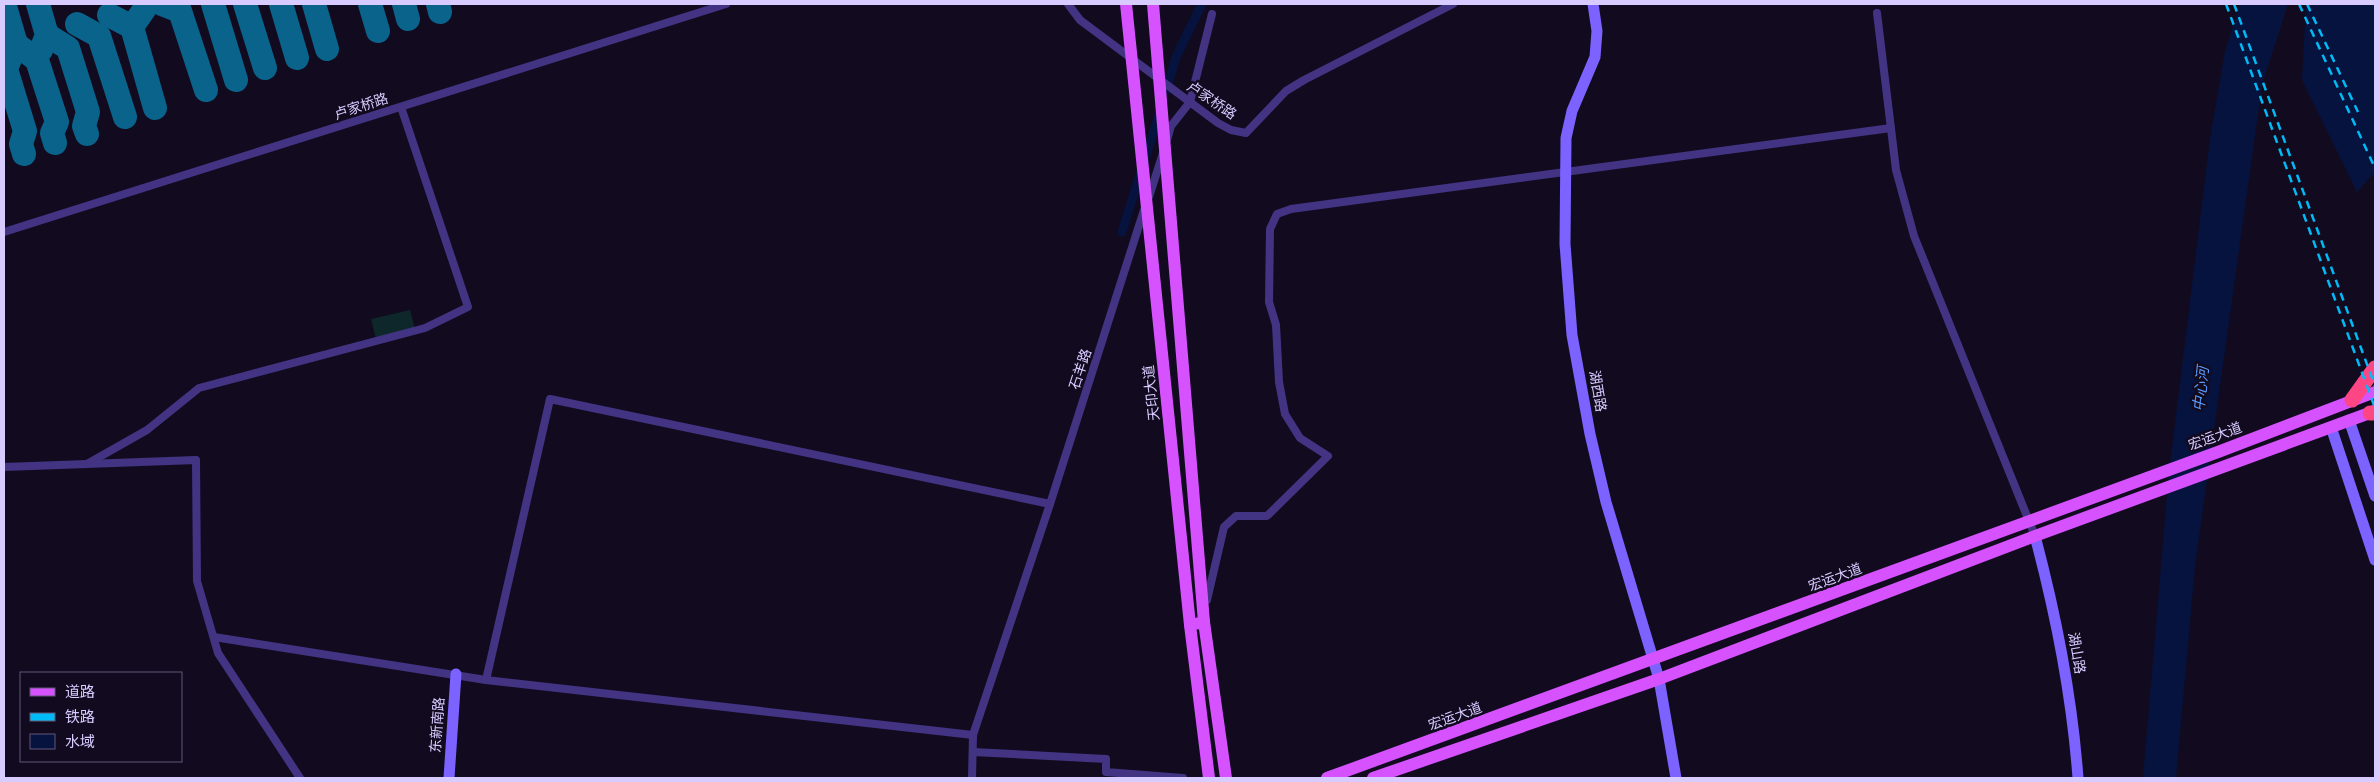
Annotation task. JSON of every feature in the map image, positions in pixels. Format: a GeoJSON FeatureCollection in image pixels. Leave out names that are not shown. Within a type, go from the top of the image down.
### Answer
{"type":"FeatureCollection","features":[{"type":"Feature","properties":{"kind":"highway"},"geometry":{"type":"LineString","coordinates":[[2352,400],[2375,368]]}},
{"type":"Feature","properties":{"kind":"main road","name":"天印大道"},"geometry":{"type":"LineString","coordinates":[[1126,4],[1190,625],[1209,778]]}},
{"type":"Feature","properties":{"kind":"main road"},"geometry":{"type":"LineString","coordinates":[[1153,4],[1204,622],[1226,778]]}},
{"type":"Feature","properties":{"kind":"main road","name":"宏运大道"},"geometry":{"type":"LineString","coordinates":[[1327,778],[2218,452],[2375,392]]}},
{"type":"Feature","properties":{"kind":"main road"},"geometry":{"type":"LineString","coordinates":[[1373,778],[1659,679],[2035,536],[2374,412]]}},
{"type":"Feature","properties":{"kind":"main road"},"geometry":{"type":"LineString","coordinates":[[1190,625],[1204,622]]}},
{"type":"Feature","properties":{"kind":"street","name":"卢家桥路"},"geometry":{"type":"LineString","coordinates":[[4,232],[726,4]]}},
{"type":"Feature","properties":{"kind":"street","name":"卢家桥路"},"geometry":{"type":"LineString","coordinates":[[1068,4],[1080,20],[1218,123],[1231,130],[1246,133],[1286,91],[1453,4]]}},
{"type":"Feature","properties":{"kind":"street","name":"湖西路"},"geometry":{"type":"LineString","coordinates":[[1593,4],[1597,31],[1595,57],[1572,111],[1566,138],[1564,174],[1565,244],[1572,335],[1606,502],[1659,679],[1676,778]]}},
{"type":"Feature","properties":{"kind":"street"},"geometry":{"type":"LineString","coordinates":[[1877,12],[1896,170],[1914,236],[2035,536]]}},
{"type":"Feature","properties":{"kind":"street","name":"石羊路"},"geometry":{"type":"LineString","coordinates":[[972,778],[973,735],[1050,504],[1171,126],[1190,102],[1212,14]]}},
{"type":"Feature","properties":{"kind":"street"},"geometry":{"type":"LineString","coordinates":[[87,464],[147,430],[199,388],[425,328],[468,307],[401,106]]}},
{"type":"Feature","properties":{"kind":"street"},"geometry":{"type":"LineString","coordinates":[[1204,622],[1208,590],[1224,527],[1236,516],[1267,516],[1328,456],[1300,438],[1285,414],[1279,382],[1276,325],[1269,302],[1270,229],[1277,214],[1301,208],[1564,174],[1891,128]]}},
{"type":"Feature","properties":{"kind":"street"},"geometry":{"type":"LineString","coordinates":[[486,680],[550,399],[1050,504]]}},
{"type":"Feature","properties":{"kind":"street"},"geometry":{"type":"LineString","coordinates":[[2349,420],[2375,496]]}},
{"type":"Feature","properties":{"kind":"street"},"geometry":{"type":"LineString","coordinates":[[2331,427],[2375,560]]}},
{"type":"Feature","properties":{"kind":"street"},"geometry":{"type":"LineString","coordinates":[[4,467],[196,460],[197,581],[218,653],[300,778]]}},
{"type":"Feature","properties":{"kind":"street","name":"湖山路"},"geometry":{"type":"LineString","coordinates":[[2035,536],[2068,687],[2078,778]]}},
{"type":"Feature","properties":{"kind":"street"},"geometry":{"type":"LineString","coordinates":[[214,637],[486,680],[973,735]]}},
{"type":"Feature","properties":{"kind":"street","name":"东新南路"},"geometry":{"type":"LineString","coordinates":[[449,778],[456,674]]}},
{"type":"Feature","properties":{"kind":"street"},"geometry":{"type":"LineString","coordinates":[[973,752],[1106,759],[1106,772],[1184,778]]}},
{"type":"Feature","properties":{"kind":"green space"},"geometry":{"type":"Polygon","coordinates":[[[410,310],[416,333],[377,343],[371,319],[410,310]]]}},
{"type":"Feature","properties":{"kind":"water","name":"中心河"},"geometry":{"type":"Polygon","coordinates":[[[2240,4],[2288,4],[2262,85],[2195,566],[2176,778],[2143,778],[2169,472],[2210,139],[2225,51],[2240,4]]]}},
{"type":"Feature","properties":{"kind":"water"},"geometry":{"type":"Polygon","coordinates":[[[2306,4],[2375,4],[2375,172],[2357,192],[2302,80],[2306,4]]]}},
{"type":"Feature","properties":{"kind":"waterway"},"geometry":{"type":"LineString","coordinates":[[1166,91],[1176,57],[1202,4]]}},
{"type":"Feature","properties":{"kind":"waterway"},"geometry":{"type":"LineString","coordinates":[[1122,232],[1160,111]]}},
{"type":"Feature","properties":{"kind":"taxiway"},"geometry":{"type":"LineString","coordinates":[[38,4],[47,35],[41,50]]}},
{"type":"Feature","properties":{"kind":"taxiway"},"geometry":{"type":"LineString","coordinates":[[132,27],[148,4]]}},
{"type":"Feature","properties":{"kind":"taxiway"},"geometry":{"type":"LineString","coordinates":[[162,4],[180,11],[206,90]]}},
{"type":"Feature","properties":{"kind":"taxiway"},"geometry":{"type":"LineString","coordinates":[[213,4],[236,80]]}},
{"type":"Feature","properties":{"kind":"taxiway"},"geometry":{"type":"LineString","coordinates":[[245,4],[265,68]]}},
{"type":"Feature","properties":{"kind":"taxiway"},"geometry":{"type":"LineString","coordinates":[[281,4],[297,58]]}},
{"type":"Feature","properties":{"kind":"taxiway"},"geometry":{"type":"LineString","coordinates":[[314,4],[327,49]]}},
{"type":"Feature","properties":{"kind":"taxiway"},"geometry":{"type":"LineString","coordinates":[[370,4],[378,31]]}},
{"type":"Feature","properties":{"kind":"taxiway"},"geometry":{"type":"LineString","coordinates":[[404,4],[408,19]]}},
{"type":"Feature","properties":{"kind":"taxiway"},"geometry":{"type":"LineString","coordinates":[[438,4],[440,12]]}},
{"type":"Feature","properties":{"kind":"taxiway"},"geometry":{"type":"LineString","coordinates":[[6,10],[16,44],[6,69],[25,131],[21,144],[24,154]]}},
{"type":"Feature","properties":{"kind":"taxiway"},"geometry":{"type":"LineString","coordinates":[[109,15],[132,27],[155,108]]}},
{"type":"Feature","properties":{"kind":"taxiway"},"geometry":{"type":"LineString","coordinates":[[77,24],[99,36],[125,117]]}},
{"type":"Feature","properties":{"kind":"taxiway"},"geometry":{"type":"LineString","coordinates":[[47,35],[68,48],[88,112],[84,126],[87,134]]}},
{"type":"Feature","properties":{"kind":"taxiway"},"geometry":{"type":"LineString","coordinates":[[16,44],[37,60],[57,122],[52,133],[55,143]]}},
{"type":"Feature","properties":{"kind":"railway"},"geometry":{"type":"LineString","coordinates":[[2226,4],[2375,408]]}},
{"type":"Feature","properties":{"kind":"railway"},"geometry":{"type":"LineString","coordinates":[[2234,4],[2375,386]]}},
{"type":"Feature","properties":{"kind":"railway"},"geometry":{"type":"LineString","coordinates":[[2299,4],[2375,168]]}},
{"type":"Feature","properties":{"kind":"railway"},"geometry":{"type":"LineString","coordinates":[[2307,4],[2358,112]]}}]}
